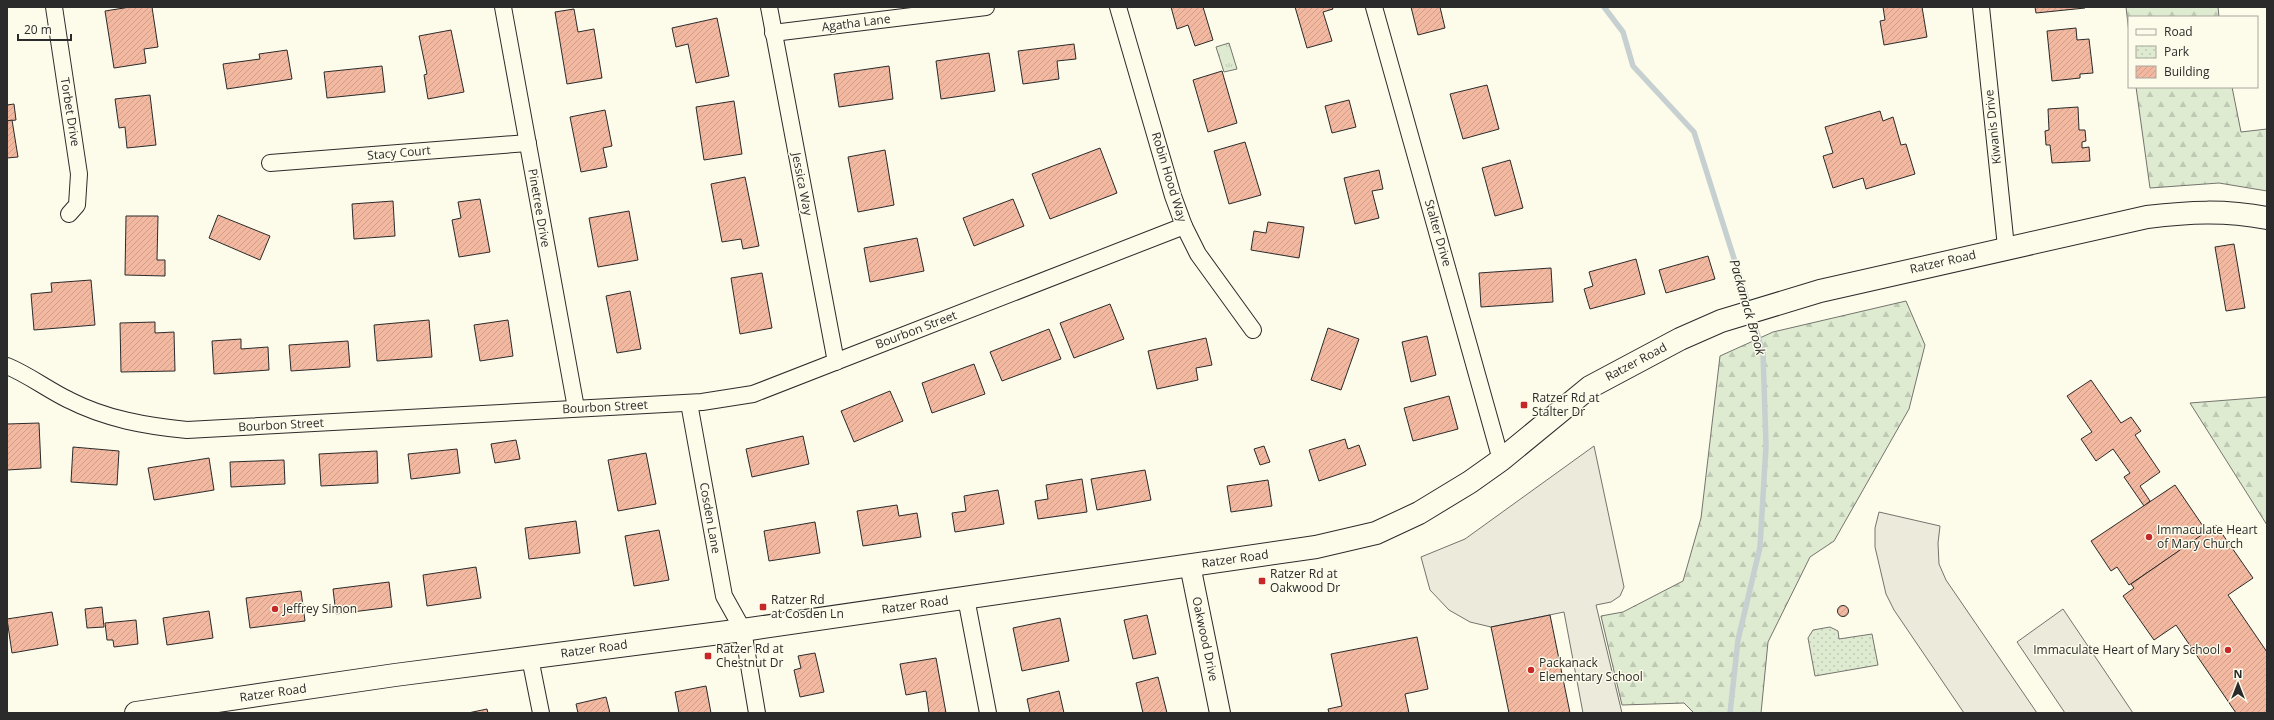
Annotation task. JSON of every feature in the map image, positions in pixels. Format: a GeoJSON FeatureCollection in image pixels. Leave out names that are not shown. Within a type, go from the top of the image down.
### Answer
{"type":"FeatureCollection","features":[{"type":"Feature","properties":{"kind":"main road","name":"Ratzer Road"},"geometry":{"type":"LineString","coordinates":[[136,713],[395,675],[743,630],[1316,547],[1376,532],[1419,513],[1470,482],[1501,460],[1590,387],[1680,339],[1747,312],[1820,290],[2006,247],[2146,217],[2193,211],[2217,211],[2267,218]]}},
{"type":"Feature","properties":{"kind":"street","name":"Torbet Drive"},"geometry":{"type":"LineString","coordinates":[[54,7],[79,174],[77,205],[69,214]]}},
{"type":"Feature","properties":{"kind":"street","name":"Pinetree Drive"},"geometry":{"type":"LineString","coordinates":[[503,7],[576,408]]}},
{"type":"Feature","properties":{"kind":"street","name":"Jessica Way"},"geometry":{"type":"LineString","coordinates":[[769,7],[836,362]]}},
{"type":"Feature","properties":{"kind":"street","name":"Agatha Lane"},"geometry":{"type":"LineString","coordinates":[[774,33],[986,7]]}},
{"type":"Feature","properties":{"kind":"street","name":"Robin Hood Way"},"geometry":{"type":"LineString","coordinates":[[1118,7],[1173,196],[1184,226],[1198,254],[1253,330]]}},
{"type":"Feature","properties":{"kind":"street","name":"Stalter Drive"},"geometry":{"type":"LineString","coordinates":[[1374,7],[1501,460]]}},
{"type":"Feature","properties":{"kind":"street","name":"Kiwanis Drive"},"geometry":{"type":"LineString","coordinates":[[1981,7],[2006,247]]}},
{"type":"Feature","properties":{"kind":"street","name":"Stacy Court"},"geometry":{"type":"LineString","coordinates":[[270,164],[528,143]]}},
{"type":"Feature","properties":{"kind":"street","name":"Bourbon Street"},"geometry":{"type":"LineString","coordinates":[[7,366],[70,401],[104,415],[151,426],[187,430],[689,402],[753,394],[1184,226]]}},
{"type":"Feature","properties":{"kind":"street","name":"Cosden Lane"},"geometry":{"type":"LineString","coordinates":[[689,402],[724,596],[743,630],[758,713]]}},
{"type":"Feature","properties":{"kind":"street","name":"Oakwood Drive"},"geometry":{"type":"LineString","coordinates":[[1190,565],[1220,713]]}},
{"type":"Feature","properties":{"kind":"street"},"geometry":{"type":"LineString","coordinates":[[966,598],[988,713]]}},
{"type":"Feature","properties":{"kind":"street"},"geometry":{"type":"LineString","coordinates":[[530,658],[541,713]]}},
{"type":"Feature","properties":{"kind":"green space"},"geometry":{"type":"Polygon","coordinates":[[[2126,7],[2218,7],[2219,16],[2128,16],[2128,24],[2126,7]]]}},
{"type":"Feature","properties":{"kind":"green space"},"geometry":{"type":"Polygon","coordinates":[[[1229,43],[1237,69],[1224,72],[1216,47],[1229,43]]]}},
{"type":"Feature","properties":{"kind":"green space"},"geometry":{"type":"Polygon","coordinates":[[[2136,88],[2232,88],[2241,132],[2267,129],[2267,191],[2219,183],[2150,188],[2136,88]]]}},
{"type":"Feature","properties":{"kind":"green space"},"geometry":{"type":"Polygon","coordinates":[[[1906,301],[1925,345],[1909,409],[1834,541],[1810,557],[1768,642],[1761,713],[1694,713],[1684,703],[1622,705],[1601,616],[1623,612],[1683,581],[1701,518],[1720,356],[1773,332],[1906,301]]]}},
{"type":"Feature","properties":{"kind":"green space"},"geometry":{"type":"Polygon","coordinates":[[[2267,397],[2267,525],[2190,403],[2267,397]]]}},
{"type":"Feature","properties":{"kind":"green space"},"geometry":{"type":"Polygon","coordinates":[[[1830,627],[1838,631],[1839,639],[1872,634],[1878,665],[1815,676],[1808,638],[1813,630],[1830,627]]]}},
{"type":"Feature","properties":{"kind":"shaded area"},"geometry":{"type":"Polygon","coordinates":[[[1594,446],[1624,587],[1620,596],[1611,602],[1596,605],[1622,713],[1583,713],[1564,612],[1491,627],[1470,622],[1449,610],[1430,590],[1421,557],[1465,539],[1594,446]]]}},
{"type":"Feature","properties":{"kind":"shaded area"},"geometry":{"type":"Polygon","coordinates":[[[1879,512],[1940,526],[1938,543],[1939,564],[1946,580],[2037,713],[1964,713],[1894,610],[1886,594],[1875,547],[1875,528],[1879,512]]]}},
{"type":"Feature","properties":{"kind":"shaded area"},"geometry":{"type":"Polygon","coordinates":[[[2063,609],[2133,713],[2065,713],[2017,642],[2063,609]]]}},
{"type":"Feature","properties":{"kind":"building"},"geometry":{"type":"Polygon","coordinates":[[[130,7],[152,7],[158,47],[144,49],[146,63],[114,68],[105,11],[130,7]]]}},
{"type":"Feature","properties":{"kind":"building"},"geometry":{"type":"Polygon","coordinates":[[[1171,7],[1203,7],[1213,40],[1195,46],[1188,25],[1177,29],[1171,7]]]}},
{"type":"Feature","properties":{"kind":"building"},"geometry":{"type":"Polygon","coordinates":[[[1295,7],[1332,7],[1333,9],[1323,12],[1332,41],[1307,48],[1295,7]]]}},
{"type":"Feature","properties":{"kind":"building"},"geometry":{"type":"Polygon","coordinates":[[[1411,7],[1440,7],[1445,28],[1418,35],[1411,7]]]}},
{"type":"Feature","properties":{"kind":"building"},"geometry":{"type":"Polygon","coordinates":[[[1883,7],[1922,7],[1927,37],[1884,45],[1880,21],[1885,20],[1883,7]]]}},
{"type":"Feature","properties":{"kind":"building"},"geometry":{"type":"Polygon","coordinates":[[[2035,7],[2085,7],[2085,8],[2036,13],[2035,7]]]}},
{"type":"Feature","properties":{"kind":"building"},"geometry":{"type":"Polygon","coordinates":[[[574,9],[578,32],[594,29],[602,78],[567,84],[555,12],[574,9]]]}},
{"type":"Feature","properties":{"kind":"building"},"geometry":{"type":"Polygon","coordinates":[[[717,18],[729,76],[696,83],[688,44],[676,47],[672,28],[717,18]]]}},
{"type":"Feature","properties":{"kind":"building"},"geometry":{"type":"Polygon","coordinates":[[[2076,28],[2077,40],[2089,39],[2093,73],[2080,74],[2080,78],[2052,81],[2047,31],[2076,28]]]}},
{"type":"Feature","properties":{"kind":"building"},"geometry":{"type":"Polygon","coordinates":[[[451,30],[464,92],[428,99],[424,75],[427,74],[419,36],[451,30]]]}},
{"type":"Feature","properties":{"kind":"building"},"geometry":{"type":"Polygon","coordinates":[[[1074,44],[1076,59],[1057,61],[1059,79],[1023,84],[1018,51],[1074,44]]]}},
{"type":"Feature","properties":{"kind":"building"},"geometry":{"type":"Polygon","coordinates":[[[287,50],[292,79],[227,89],[223,64],[260,59],[259,54],[287,50]]]}},
{"type":"Feature","properties":{"kind":"building"},"geometry":{"type":"Polygon","coordinates":[[[989,53],[995,91],[941,99],[936,61],[989,53]]]}},
{"type":"Feature","properties":{"kind":"building"},"geometry":{"type":"Polygon","coordinates":[[[382,66],[385,92],[327,98],[324,72],[382,66]]]}},
{"type":"Feature","properties":{"kind":"building"},"geometry":{"type":"Polygon","coordinates":[[[889,66],[893,99],[839,107],[834,74],[889,66]]]}},
{"type":"Feature","properties":{"kind":"building"},"geometry":{"type":"Polygon","coordinates":[[[1222,71],[1237,123],[1208,132],[1193,80],[1222,71]]]}},
{"type":"Feature","properties":{"kind":"building"},"geometry":{"type":"Polygon","coordinates":[[[1487,85],[1499,129],[1463,139],[1450,94],[1487,85]]]}},
{"type":"Feature","properties":{"kind":"building"},"geometry":{"type":"Polygon","coordinates":[[[150,95],[156,145],[127,148],[125,127],[119,128],[115,99],[150,95]]]}},
{"type":"Feature","properties":{"kind":"building"},"geometry":{"type":"Polygon","coordinates":[[[1349,100],[1356,127],[1332,133],[1325,106],[1349,100]]]}},
{"type":"Feature","properties":{"kind":"building"},"geometry":{"type":"Polygon","coordinates":[[[734,101],[742,154],[704,160],[696,107],[734,101]]]}},
{"type":"Feature","properties":{"kind":"building"},"geometry":{"type":"Polygon","coordinates":[[[14,104],[16,120],[7,121],[7,105],[14,104]]]}},
{"type":"Feature","properties":{"kind":"building"},"geometry":{"type":"Polygon","coordinates":[[[2078,107],[2079,130],[2085,130],[2086,141],[2082,142],[2082,148],[2089,147],[2090,161],[2052,163],[2050,145],[2046,145],[2045,131],[2049,130],[2048,109],[2078,107]]]}},
{"type":"Feature","properties":{"kind":"building"},"geometry":{"type":"Polygon","coordinates":[[[605,110],[612,146],[603,148],[607,167],[581,172],[570,117],[605,110]]]}},
{"type":"Feature","properties":{"kind":"building"},"geometry":{"type":"Polygon","coordinates":[[[1880,111],[1883,121],[1893,117],[1901,145],[1906,144],[1915,174],[1866,189],[1863,178],[1833,188],[1823,156],[1833,153],[1825,127],[1880,111]]]}},
{"type":"Feature","properties":{"kind":"building"},"geometry":{"type":"Polygon","coordinates":[[[12,120],[18,157],[7,158],[7,121],[12,120]]]}},
{"type":"Feature","properties":{"kind":"building"},"geometry":{"type":"Polygon","coordinates":[[[1245,142],[1261,195],[1229,204],[1214,151],[1245,142]]]}},
{"type":"Feature","properties":{"kind":"building"},"geometry":{"type":"Polygon","coordinates":[[[1100,148],[1117,193],[1050,219],[1032,174],[1100,148]]]}},
{"type":"Feature","properties":{"kind":"building"},"geometry":{"type":"Polygon","coordinates":[[[885,150],[894,205],[858,212],[848,157],[885,150]]]}},
{"type":"Feature","properties":{"kind":"building"},"geometry":{"type":"Polygon","coordinates":[[[1510,160],[1523,208],[1495,216],[1482,168],[1510,160]]]}},
{"type":"Feature","properties":{"kind":"building"},"geometry":{"type":"Polygon","coordinates":[[[1379,170],[1383,189],[1372,191],[1379,218],[1355,224],[1344,178],[1379,170]]]}},
{"type":"Feature","properties":{"kind":"building"},"geometry":{"type":"Polygon","coordinates":[[[745,177],[759,246],[743,249],[741,239],[722,242],[711,184],[745,177]]]}},
{"type":"Feature","properties":{"kind":"building"},"geometry":{"type":"Polygon","coordinates":[[[480,199],[490,252],[459,257],[452,220],[461,218],[458,202],[480,199]]]}},
{"type":"Feature","properties":{"kind":"building"},"geometry":{"type":"Polygon","coordinates":[[[1013,199],[1024,226],[974,246],[963,218],[1013,199]]]}},
{"type":"Feature","properties":{"kind":"building"},"geometry":{"type":"Polygon","coordinates":[[[393,201],[395,236],[354,239],[352,204],[393,201]]]}},
{"type":"Feature","properties":{"kind":"building"},"geometry":{"type":"Polygon","coordinates":[[[629,211],[638,260],[598,267],[589,218],[629,211]]]}},
{"type":"Feature","properties":{"kind":"building"},"geometry":{"type":"Polygon","coordinates":[[[218,215],[270,236],[260,260],[209,238],[218,215]]]}},
{"type":"Feature","properties":{"kind":"building"},"geometry":{"type":"Polygon","coordinates":[[[126,216],[158,216],[157,260],[165,260],[165,276],[125,275],[126,216]]]}},
{"type":"Feature","properties":{"kind":"building"},"geometry":{"type":"Polygon","coordinates":[[[1268,222],[1304,227],[1299,258],[1251,250],[1254,231],[1266,233],[1268,222]]]}},
{"type":"Feature","properties":{"kind":"building"},"geometry":{"type":"Polygon","coordinates":[[[917,238],[924,271],[870,282],[864,248],[917,238]]]}},
{"type":"Feature","properties":{"kind":"building"},"geometry":{"type":"Polygon","coordinates":[[[2234,244],[2245,308],[2226,311],[2215,247],[2234,244]]]}},
{"type":"Feature","properties":{"kind":"building"},"geometry":{"type":"Polygon","coordinates":[[[1708,256],[1715,279],[1666,293],[1659,270],[1708,256]]]}},
{"type":"Feature","properties":{"kind":"building"},"geometry":{"type":"Polygon","coordinates":[[[1636,259],[1645,294],[1590,309],[1584,289],[1593,286],[1589,272],[1636,259]]]}},
{"type":"Feature","properties":{"kind":"building"},"geometry":{"type":"Polygon","coordinates":[[[1551,268],[1553,302],[1481,307],[1479,273],[1551,268]]]}},
{"type":"Feature","properties":{"kind":"building"},"geometry":{"type":"Polygon","coordinates":[[[762,273],[772,328],[740,334],[731,278],[762,273]]]}},
{"type":"Feature","properties":{"kind":"building"},"geometry":{"type":"Polygon","coordinates":[[[91,280],[95,325],[34,330],[31,294],[52,292],[51,283],[91,280]]]}},
{"type":"Feature","properties":{"kind":"building"},"geometry":{"type":"Polygon","coordinates":[[[630,291],[641,349],[617,353],[606,296],[630,291]]]}},
{"type":"Feature","properties":{"kind":"building"},"geometry":{"type":"Polygon","coordinates":[[[1110,304],[1124,339],[1074,358],[1060,323],[1110,304]]]}},
{"type":"Feature","properties":{"kind":"building"},"geometry":{"type":"Polygon","coordinates":[[[429,320],[432,357],[377,361],[374,325],[429,320]]]}},
{"type":"Feature","properties":{"kind":"building"},"geometry":{"type":"Polygon","coordinates":[[[508,320],[513,356],[480,361],[474,325],[508,320]]]}},
{"type":"Feature","properties":{"kind":"building"},"geometry":{"type":"Polygon","coordinates":[[[155,322],[155,333],[174,332],[175,371],[121,372],[120,323],[155,322]]]}},
{"type":"Feature","properties":{"kind":"building"},"geometry":{"type":"Polygon","coordinates":[[[1328,328],[1359,339],[1341,390],[1311,380],[1328,328]]]}},
{"type":"Feature","properties":{"kind":"building"},"geometry":{"type":"Polygon","coordinates":[[[1049,329],[1061,359],[1002,381],[990,352],[1049,329]]]}},
{"type":"Feature","properties":{"kind":"building"},"geometry":{"type":"Polygon","coordinates":[[[1427,336],[1436,375],[1411,382],[1402,342],[1427,336]]]}},
{"type":"Feature","properties":{"kind":"building"},"geometry":{"type":"Polygon","coordinates":[[[1206,338],[1212,365],[1196,368],[1198,380],[1157,389],[1148,351],[1206,338]]]}},
{"type":"Feature","properties":{"kind":"building"},"geometry":{"type":"Polygon","coordinates":[[[241,339],[241,349],[268,347],[269,370],[214,374],[212,341],[241,339]]]}},
{"type":"Feature","properties":{"kind":"building"},"geometry":{"type":"Polygon","coordinates":[[[348,341],[350,367],[291,371],[289,345],[348,341]]]}},
{"type":"Feature","properties":{"kind":"building"},"geometry":{"type":"Polygon","coordinates":[[[974,364],[985,394],[932,413],[922,383],[974,364]]]}},
{"type":"Feature","properties":{"kind":"building","name":"Immaculate Heart of Mary Church"},"geometry":{"type":"Polygon","coordinates":[[[2091,380],[2121,423],[2131,417],[2141,431],[2135,435],[2160,472],[2140,486],[2150,501],[2144,506],[2124,477],[2130,473],[2113,449],[2096,461],[2081,439],[2092,432],[2067,396],[2091,380]]]}},
{"type":"Feature","properties":{"kind":"building"},"geometry":{"type":"Polygon","coordinates":[[[890,391],[903,421],[854,442],[841,411],[890,391]]]}},
{"type":"Feature","properties":{"kind":"building"},"geometry":{"type":"Polygon","coordinates":[[[1449,396],[1458,429],[1413,441],[1404,408],[1449,396]]]}},
{"type":"Feature","properties":{"kind":"building"},"geometry":{"type":"Polygon","coordinates":[[[39,423],[41,468],[7,470],[7,424],[39,423]]]}},
{"type":"Feature","properties":{"kind":"building"},"geometry":{"type":"Polygon","coordinates":[[[803,436],[809,464],[752,477],[746,449],[803,436]]]}},
{"type":"Feature","properties":{"kind":"building"},"geometry":{"type":"Polygon","coordinates":[[[1345,439],[1348,449],[1359,445],[1366,465],[1319,481],[1309,450],[1345,439]]]}},
{"type":"Feature","properties":{"kind":"building"},"geometry":{"type":"Polygon","coordinates":[[[516,440],[520,459],[495,463],[491,444],[516,440]]]}},
{"type":"Feature","properties":{"kind":"building"},"geometry":{"type":"Polygon","coordinates":[[[1264,446],[1270,462],[1260,465],[1254,449],[1264,446]]]}},
{"type":"Feature","properties":{"kind":"building"},"geometry":{"type":"Polygon","coordinates":[[[73,447],[119,451],[117,485],[71,482],[73,447]]]}},
{"type":"Feature","properties":{"kind":"building"},"geometry":{"type":"Polygon","coordinates":[[[457,449],[460,473],[411,479],[408,454],[457,449]]]}},
{"type":"Feature","properties":{"kind":"building"},"geometry":{"type":"Polygon","coordinates":[[[377,451],[378,483],[321,486],[319,454],[377,451]]]}},
{"type":"Feature","properties":{"kind":"building"},"geometry":{"type":"Polygon","coordinates":[[[646,453],[656,504],[618,511],[608,460],[646,453]]]}},
{"type":"Feature","properties":{"kind":"building"},"geometry":{"type":"Polygon","coordinates":[[[209,458],[214,490],[154,500],[148,468],[209,458]]]}},
{"type":"Feature","properties":{"kind":"building"},"geometry":{"type":"Polygon","coordinates":[[[284,460],[285,484],[231,487],[230,462],[284,460]]]}},
{"type":"Feature","properties":{"kind":"building"},"geometry":{"type":"Polygon","coordinates":[[[1145,470],[1151,500],[1097,510],[1091,479],[1145,470]]]}},
{"type":"Feature","properties":{"kind":"building"},"geometry":{"type":"Polygon","coordinates":[[[1082,479],[1087,512],[1038,519],[1035,501],[1048,499],[1046,485],[1082,479]]]}},
{"type":"Feature","properties":{"kind":"building"},"geometry":{"type":"Polygon","coordinates":[[[1268,480],[1272,506],[1231,512],[1227,486],[1268,480]]]}},
{"type":"Feature","properties":{"kind":"building","name":"Immaculate Heart of Mary Church"},"geometry":{"type":"Polygon","coordinates":[[[2175,485],[2207,532],[2129,585],[2117,567],[2111,571],[2091,541],[2175,485]]]}},
{"type":"Feature","properties":{"kind":"building"},"geometry":{"type":"Polygon","coordinates":[[[998,490],[1004,524],[955,532],[952,513],[966,511],[964,496],[998,490]]]}},
{"type":"Feature","properties":{"kind":"building"},"geometry":{"type":"Polygon","coordinates":[[[897,505],[899,516],[917,513],[921,537],[863,546],[857,511],[897,505]]]}},
{"type":"Feature","properties":{"kind":"building"},"geometry":{"type":"Polygon","coordinates":[[[576,521],[580,553],[529,559],[525,528],[576,521]]]}},
{"type":"Feature","properties":{"kind":"building"},"geometry":{"type":"Polygon","coordinates":[[[815,522],[820,553],[769,561],[764,531],[815,522]]]}},
{"type":"Feature","properties":{"kind":"building","name":"Immaculate Heart of Mary School"},"geometry":{"type":"Polygon","coordinates":[[[2216,525],[2253,578],[2228,595],[2267,652],[2267,713],[2236,713],[2176,625],[2154,640],[2123,596],[2134,588],[2131,584],[2216,525]]]}},
{"type":"Feature","properties":{"kind":"building"},"geometry":{"type":"Polygon","coordinates":[[[659,530],[669,580],[634,586],[625,536],[659,530]]]}},
{"type":"Feature","properties":{"kind":"building"},"geometry":{"type":"Polygon","coordinates":[[[476,567],[481,598],[427,606],[423,575],[476,567]]]}},
{"type":"Feature","properties":{"kind":"building"},"geometry":{"type":"Polygon","coordinates":[[[389,582],[392,607],[336,614],[333,589],[389,582]]]}},
{"type":"Feature","properties":{"kind":"building","name":"Jeffrey Simon"},"geometry":{"type":"Polygon","coordinates":[[[301,591],[305,621],[250,628],[246,598],[301,591]]]}},
{"type":"Feature","properties":{"kind":"building"},"geometry":{"type":"Polygon","coordinates":[[[1843,605],[1847,607],[1849,611],[1847,615],[1843,617],[1839,615],[1837,611],[1839,607],[1843,605]]]}},
{"type":"Feature","properties":{"kind":"building"},"geometry":{"type":"Polygon","coordinates":[[[102,607],[104,627],[87,628],[85,609],[102,607]]]}},
{"type":"Feature","properties":{"kind":"building"},"geometry":{"type":"Polygon","coordinates":[[[209,611],[213,638],[167,645],[163,618],[209,611]]]}},
{"type":"Feature","properties":{"kind":"building"},"geometry":{"type":"Polygon","coordinates":[[[52,612],[58,645],[12,653],[7,619],[52,612]]]}},
{"type":"Feature","properties":{"kind":"building"},"geometry":{"type":"Polygon","coordinates":[[[1147,615],[1156,654],[1133,659],[1124,620],[1147,615]]]}},
{"type":"Feature","properties":{"kind":"building","name":"Packanack Elementary School"},"geometry":{"type":"Polygon","coordinates":[[[1550,615],[1570,713],[1509,713],[1491,627],[1550,615]]]}},
{"type":"Feature","properties":{"kind":"building"},"geometry":{"type":"Polygon","coordinates":[[[1060,618],[1069,661],[1022,671],[1013,628],[1060,618]]]}},
{"type":"Feature","properties":{"kind":"building"},"geometry":{"type":"Polygon","coordinates":[[[136,620],[138,644],[114,647],[113,640],[107,640],[105,623],[136,620]]]}},
{"type":"Feature","properties":{"kind":"building"},"geometry":{"type":"Polygon","coordinates":[[[1417,637],[1428,689],[1405,694],[1409,713],[1329,713],[1328,709],[1342,706],[1331,654],[1417,637]]]}},
{"type":"Feature","properties":{"kind":"building"},"geometry":{"type":"Polygon","coordinates":[[[815,653],[824,692],[800,697],[794,670],[801,668],[798,656],[815,653]]]}},
{"type":"Feature","properties":{"kind":"building"},"geometry":{"type":"Polygon","coordinates":[[[936,658],[946,713],[929,713],[926,691],[906,695],[900,664],[936,658]]]}},
{"type":"Feature","properties":{"kind":"building"},"geometry":{"type":"Polygon","coordinates":[[[1158,677],[1167,713],[1143,713],[1136,683],[1158,677]]]}},
{"type":"Feature","properties":{"kind":"building"},"geometry":{"type":"Polygon","coordinates":[[[706,686],[711,713],[679,713],[675,692],[706,686]]]}},
{"type":"Feature","properties":{"kind":"building"},"geometry":{"type":"Polygon","coordinates":[[[1059,691],[1064,713],[1030,713],[1027,699],[1059,691]]]}},
{"type":"Feature","properties":{"kind":"building"},"geometry":{"type":"Polygon","coordinates":[[[606,697],[610,713],[578,713],[576,704],[606,697]]]}},
{"type":"Feature","properties":{"kind":"building"},"geometry":{"type":"Polygon","coordinates":[[[487,709],[488,713],[468,713],[487,709]]]}},
{"type":"Feature","properties":{"kind":"waterway","name":"Packanack Brook"},"geometry":{"type":"LineString","coordinates":[[1604,7],[1623,32],[1633,66],[1694,132],[1750,309]]}},
{"type":"Feature","properties":{"kind":"waterway","name":"Packanack Brook"},"geometry":{"type":"LineString","coordinates":[[1730,713],[1738,640],[1760,547],[1766,446],[1763,352],[1752,317]]}},
{"type":"Feature","properties":{"kind":"place","name":"Ratzer Rd at Stalter Dr"},"geometry":{"type":"Point","coordinates":[1524,405]}},
{"type":"Feature","properties":{"kind":"place","name":"Immaculate Heart of Mary Church"},"geometry":{"type":"Point","coordinates":[2149,537]}},
{"type":"Feature","properties":{"kind":"place","name":"Ratzer Rd at Oakwood Dr"},"geometry":{"type":"Point","coordinates":[1262,581]}},
{"type":"Feature","properties":{"kind":"place","name":"Ratzer Rd at Cosden Ln"},"geometry":{"type":"Point","coordinates":[763,607]}},
{"type":"Feature","properties":{"kind":"place","name":"Jeffrey Simon"},"geometry":{"type":"Point","coordinates":[275,609]}},
{"type":"Feature","properties":{"kind":"place","name":"Immaculate Heart of Mary School"},"geometry":{"type":"Point","coordinates":[2228,650]}},
{"type":"Feature","properties":{"kind":"place","name":"Ratzer Rd at Chestnut Dr"},"geometry":{"type":"Point","coordinates":[708,656]}},
{"type":"Feature","properties":{"kind":"place","name":"Packanack Elementary School"},"geometry":{"type":"Point","coordinates":[1531,670]}}]}
